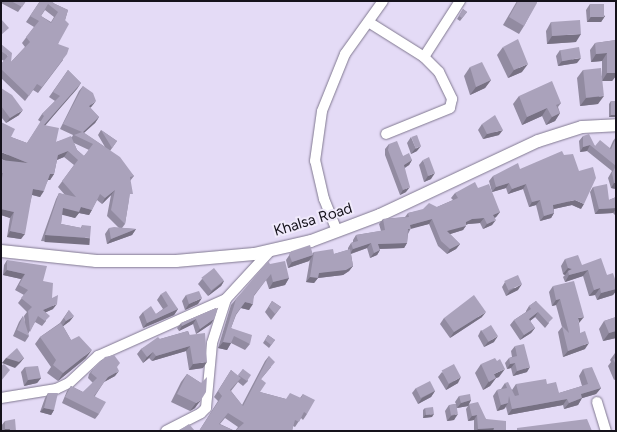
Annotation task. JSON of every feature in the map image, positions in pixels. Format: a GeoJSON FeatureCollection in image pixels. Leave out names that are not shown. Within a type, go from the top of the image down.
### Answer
{"type":"FeatureCollection","features":[{"type":"Feature","properties":{"kind":"main road","name":"Khalsa Road"},"geometry":{"type":"LineString","coordinates":[[1,251],[123,261],[176,260],[271,250],[337,231],[434,192],[538,141],[582,127],[616,125]]}},
{"type":"Feature","properties":{"kind":"street"},"geometry":{"type":"LineString","coordinates":[[337,231],[324,199],[315,161],[322,111],[344,54],[370,22],[383,1]]}},
{"type":"Feature","properties":{"kind":"street"},"geometry":{"type":"LineString","coordinates":[[424,57],[460,1]]}},
{"type":"Feature","properties":{"kind":"street"},"geometry":{"type":"LineString","coordinates":[[370,22],[424,57],[439,72],[452,99],[450,108],[386,134]]}},
{"type":"Feature","properties":{"kind":"street"},"geometry":{"type":"LineString","coordinates":[[1,398],[56,389],[69,383],[98,356],[226,299],[271,250]]}},
{"type":"Feature","properties":{"kind":"street"},"geometry":{"type":"LineString","coordinates":[[166,431],[201,414],[208,403],[212,343],[226,299]]}},
{"type":"Feature","properties":{"kind":"street"},"geometry":{"type":"LineString","coordinates":[[597,402],[606,431]]}},
{"type":"Feature","properties":{"kind":"building"},"geometry":{"type":"Polygon","coordinates":[[[11,1],[26,1],[22,7],[11,1]]]}},
{"type":"Feature","properties":{"kind":"building"},"geometry":{"type":"Polygon","coordinates":[[[40,1],[54,1],[53,3],[68,10],[65,20],[69,24],[58,44],[69,48],[67,54],[42,87],[37,84],[29,96],[1,69],[1,64],[8,56],[1,51],[1,44],[12,53],[11,62],[30,42],[26,37],[39,21],[30,16],[40,1]],[[48,4],[41,16],[51,23],[58,12],[48,4]]]}},
{"type":"Feature","properties":{"kind":"building"},"geometry":{"type":"Polygon","coordinates":[[[518,1],[537,1],[524,26],[509,17],[518,1]]]}},
{"type":"Feature","properties":{"kind":"building"},"geometry":{"type":"Polygon","coordinates":[[[590,4],[604,4],[604,17],[590,17],[590,4]]]}},
{"type":"Feature","properties":{"kind":"building"},"geometry":{"type":"Polygon","coordinates":[[[463,9],[467,12],[462,18],[459,16],[463,9]]]}},
{"type":"Feature","properties":{"kind":"building"},"geometry":{"type":"Polygon","coordinates":[[[1,19],[9,28],[1,35],[1,19]]]}},
{"type":"Feature","properties":{"kind":"building"},"geometry":{"type":"Polygon","coordinates":[[[580,20],[581,34],[552,36],[551,22],[580,20]]]}},
{"type":"Feature","properties":{"kind":"building"},"geometry":{"type":"Polygon","coordinates":[[[518,39],[528,64],[514,70],[503,47],[518,39]]]}},
{"type":"Feature","properties":{"kind":"building"},"geometry":{"type":"Polygon","coordinates":[[[616,40],[616,73],[607,73],[607,53],[596,54],[595,43],[616,40]]]}},
{"type":"Feature","properties":{"kind":"building"},"geometry":{"type":"Polygon","coordinates":[[[579,47],[581,58],[562,61],[560,50],[579,47]]]}},
{"type":"Feature","properties":{"kind":"building"},"geometry":{"type":"Polygon","coordinates":[[[482,62],[491,80],[476,87],[470,67],[482,62]]]}},
{"type":"Feature","properties":{"kind":"building"},"geometry":{"type":"Polygon","coordinates":[[[601,68],[604,96],[586,98],[583,70],[601,68]]]}},
{"type":"Feature","properties":{"kind":"building"},"geometry":{"type":"Polygon","coordinates":[[[68,70],[81,83],[44,125],[59,128],[56,142],[71,136],[77,150],[84,156],[93,144],[74,135],[82,132],[63,124],[83,86],[93,93],[96,101],[89,106],[99,117],[83,132],[120,157],[134,176],[130,177],[133,194],[130,194],[125,224],[111,210],[115,190],[105,198],[100,194],[92,210],[81,207],[79,212],[63,208],[61,224],[82,228],[82,225],[91,226],[90,238],[45,235],[59,193],[76,197],[62,181],[78,160],[68,151],[58,155],[54,174],[50,174],[44,191],[33,189],[25,234],[10,231],[14,212],[1,209],[3,173],[1,173],[1,160],[28,163],[1,152],[1,122],[15,129],[11,137],[27,143],[44,116],[42,114],[60,96],[53,92],[68,70]]]}},
{"type":"Feature","properties":{"kind":"building"},"geometry":{"type":"Polygon","coordinates":[[[552,81],[561,103],[556,105],[560,113],[552,117],[547,108],[527,117],[519,96],[552,81]]]}},
{"type":"Feature","properties":{"kind":"building"},"geometry":{"type":"Polygon","coordinates":[[[1,88],[12,95],[23,110],[10,118],[1,106],[1,88]]]}},
{"type":"Feature","properties":{"kind":"building"},"geometry":{"type":"Polygon","coordinates":[[[611,101],[616,101],[616,115],[611,115],[611,101]]]}},
{"type":"Feature","properties":{"kind":"building"},"geometry":{"type":"Polygon","coordinates":[[[495,115],[503,130],[487,134],[482,124],[495,115]]]}},
{"type":"Feature","properties":{"kind":"building"},"geometry":{"type":"Polygon","coordinates":[[[101,130],[117,141],[112,148],[101,130]]]}},
{"type":"Feature","properties":{"kind":"building"},"geometry":{"type":"Polygon","coordinates":[[[589,134],[595,146],[600,140],[611,149],[616,138],[616,166],[590,145],[583,147],[583,136],[589,134]]]}},
{"type":"Feature","properties":{"kind":"building"},"geometry":{"type":"Polygon","coordinates":[[[417,135],[421,146],[415,148],[411,137],[417,135]]]}},
{"type":"Feature","properties":{"kind":"building"},"geometry":{"type":"Polygon","coordinates":[[[397,141],[403,156],[409,153],[412,160],[404,165],[410,187],[403,190],[388,150],[389,144],[397,141]]]}},
{"type":"Feature","properties":{"kind":"building"},"geometry":{"type":"Polygon","coordinates":[[[562,151],[564,155],[573,154],[579,171],[593,167],[596,178],[584,204],[575,200],[553,205],[554,213],[544,216],[540,200],[532,202],[526,184],[512,189],[509,183],[496,187],[493,176],[518,163],[520,169],[562,151]]]}},
{"type":"Feature","properties":{"kind":"building"},"geometry":{"type":"Polygon","coordinates":[[[429,157],[435,173],[428,176],[423,160],[429,157]]]}},
{"type":"Feature","properties":{"kind":"building"},"geometry":{"type":"Polygon","coordinates":[[[616,166],[616,183],[614,183],[612,173],[616,166]]]}},
{"type":"Feature","properties":{"kind":"building"},"geometry":{"type":"Polygon","coordinates":[[[475,182],[478,188],[489,184],[500,212],[493,215],[496,220],[487,224],[484,218],[472,219],[466,222],[466,226],[447,231],[460,244],[450,249],[441,241],[432,219],[410,225],[411,229],[408,229],[407,243],[378,244],[380,250],[374,253],[371,243],[353,249],[351,243],[358,241],[356,235],[385,230],[383,219],[409,217],[408,213],[423,209],[429,203],[437,207],[458,198],[455,193],[475,182]]]}},
{"type":"Feature","properties":{"kind":"building"},"geometry":{"type":"Polygon","coordinates":[[[607,184],[609,200],[616,197],[616,208],[599,209],[593,187],[607,184]]]}},
{"type":"Feature","properties":{"kind":"building"},"geometry":{"type":"Polygon","coordinates":[[[109,228],[136,229],[111,239],[109,228]]]}},
{"type":"Feature","properties":{"kind":"building"},"geometry":{"type":"Polygon","coordinates":[[[310,245],[313,255],[292,262],[289,254],[292,251],[310,245]]]}},
{"type":"Feature","properties":{"kind":"building"},"geometry":{"type":"Polygon","coordinates":[[[333,249],[334,254],[350,249],[353,266],[346,270],[319,273],[318,278],[310,277],[314,252],[333,249]]]}},
{"type":"Feature","properties":{"kind":"building"},"geometry":{"type":"Polygon","coordinates":[[[578,255],[582,265],[601,258],[607,275],[613,273],[616,289],[601,293],[600,288],[594,290],[588,270],[569,275],[568,271],[572,269],[568,268],[565,259],[578,255]]]}},
{"type":"Feature","properties":{"kind":"building"},"geometry":{"type":"Polygon","coordinates":[[[7,260],[47,266],[43,281],[53,283],[52,298],[58,295],[57,304],[43,310],[50,316],[45,321],[38,316],[30,332],[28,311],[32,307],[21,298],[28,290],[19,285],[25,274],[7,270],[7,260]]]}},
{"type":"Feature","properties":{"kind":"building"},"geometry":{"type":"Polygon","coordinates":[[[268,261],[270,264],[285,261],[289,278],[273,282],[271,274],[254,295],[253,304],[245,302],[236,314],[231,328],[252,335],[250,344],[234,336],[231,343],[223,342],[236,299],[268,261]]]}},
{"type":"Feature","properties":{"kind":"building"},"geometry":{"type":"Polygon","coordinates":[[[214,268],[224,281],[211,290],[201,278],[214,268]]]}},
{"type":"Feature","properties":{"kind":"building"},"geometry":{"type":"Polygon","coordinates":[[[518,275],[522,284],[508,290],[504,281],[518,275]]]}},
{"type":"Feature","properties":{"kind":"building"},"geometry":{"type":"Polygon","coordinates":[[[574,281],[584,317],[578,318],[580,333],[585,331],[589,343],[568,351],[562,326],[569,333],[560,299],[556,300],[553,286],[574,281]]]}},
{"type":"Feature","properties":{"kind":"building"},"geometry":{"type":"Polygon","coordinates":[[[166,291],[178,309],[147,323],[143,312],[151,306],[156,314],[168,306],[161,294],[166,291]]]}},
{"type":"Feature","properties":{"kind":"building"},"geometry":{"type":"Polygon","coordinates":[[[199,291],[202,298],[189,304],[186,295],[199,291]]]}},
{"type":"Feature","properties":{"kind":"building"},"geometry":{"type":"Polygon","coordinates":[[[474,295],[486,312],[454,332],[444,318],[474,295]]]}},
{"type":"Feature","properties":{"kind":"building"},"geometry":{"type":"Polygon","coordinates":[[[272,301],[281,307],[275,314],[269,307],[272,301]]]}},
{"type":"Feature","properties":{"kind":"building"},"geometry":{"type":"Polygon","coordinates":[[[536,301],[553,318],[548,323],[538,312],[529,319],[535,328],[524,335],[514,320],[531,309],[529,306],[536,301]]]}},
{"type":"Feature","properties":{"kind":"building"},"geometry":{"type":"Polygon","coordinates":[[[216,308],[214,319],[200,329],[196,319],[182,326],[181,323],[216,308]]]}},
{"type":"Feature","properties":{"kind":"building"},"geometry":{"type":"Polygon","coordinates":[[[69,310],[74,316],[66,321],[64,318],[69,310]]]}},
{"type":"Feature","properties":{"kind":"building"},"geometry":{"type":"Polygon","coordinates":[[[23,316],[29,336],[17,330],[23,316]]]}},
{"type":"Feature","properties":{"kind":"building"},"geometry":{"type":"Polygon","coordinates":[[[616,317],[616,331],[609,333],[604,321],[616,317]]]}},
{"type":"Feature","properties":{"kind":"building"},"geometry":{"type":"Polygon","coordinates":[[[61,323],[71,340],[79,336],[92,350],[63,373],[53,365],[56,360],[40,337],[61,323]]]}},
{"type":"Feature","properties":{"kind":"building"},"geometry":{"type":"Polygon","coordinates":[[[491,325],[498,336],[489,342],[482,331],[491,325]]]}},
{"type":"Feature","properties":{"kind":"building"},"geometry":{"type":"Polygon","coordinates":[[[188,331],[189,335],[205,333],[207,362],[193,364],[190,346],[156,356],[153,352],[147,357],[141,349],[158,337],[160,339],[188,331]]]}},
{"type":"Feature","properties":{"kind":"building"},"geometry":{"type":"Polygon","coordinates":[[[268,335],[275,340],[271,345],[265,340],[268,335]]]}},
{"type":"Feature","properties":{"kind":"building"},"geometry":{"type":"Polygon","coordinates":[[[524,344],[530,367],[517,371],[515,363],[510,364],[509,358],[517,356],[515,346],[524,344]]]}},
{"type":"Feature","properties":{"kind":"building"},"geometry":{"type":"Polygon","coordinates":[[[17,348],[24,358],[19,362],[6,358],[17,348]]]}},
{"type":"Feature","properties":{"kind":"building"},"geometry":{"type":"Polygon","coordinates":[[[114,355],[120,363],[117,367],[119,371],[108,377],[94,396],[106,402],[99,414],[65,397],[71,386],[83,392],[97,378],[91,373],[93,369],[105,357],[114,355]]]}},
{"type":"Feature","properties":{"kind":"building"},"geometry":{"type":"Polygon","coordinates":[[[269,356],[275,362],[261,379],[266,383],[260,392],[286,399],[290,393],[301,398],[303,394],[315,400],[307,414],[304,412],[299,422],[295,420],[292,431],[235,431],[199,431],[222,396],[218,391],[231,370],[241,378],[230,390],[243,406],[269,356]],[[228,413],[219,424],[235,431],[244,423],[228,413]]]}},
{"type":"Feature","properties":{"kind":"building"},"geometry":{"type":"Polygon","coordinates":[[[495,358],[497,361],[500,359],[505,369],[494,374],[496,378],[489,382],[481,364],[495,358]]]}},
{"type":"Feature","properties":{"kind":"building"},"geometry":{"type":"Polygon","coordinates":[[[4,364],[10,370],[1,381],[1,366],[4,364]]]}},
{"type":"Feature","properties":{"kind":"building"},"geometry":{"type":"Polygon","coordinates":[[[454,364],[461,377],[449,384],[442,371],[454,364]]]}},
{"type":"Feature","properties":{"kind":"building"},"geometry":{"type":"Polygon","coordinates":[[[38,366],[41,378],[28,380],[25,367],[38,366]]]}},
{"type":"Feature","properties":{"kind":"building"},"geometry":{"type":"Polygon","coordinates":[[[592,367],[601,388],[581,394],[582,398],[569,403],[567,399],[512,409],[509,396],[508,403],[501,405],[497,390],[507,388],[505,383],[508,382],[515,396],[519,395],[516,384],[546,379],[547,384],[556,382],[559,393],[588,384],[583,369],[592,367]]]}},
{"type":"Feature","properties":{"kind":"building"},"geometry":{"type":"Polygon","coordinates":[[[243,369],[251,375],[247,381],[238,375],[243,369]]]}},
{"type":"Feature","properties":{"kind":"building"},"geometry":{"type":"Polygon","coordinates":[[[187,374],[201,383],[207,377],[206,392],[201,400],[196,403],[177,394],[187,374]]]}},
{"type":"Feature","properties":{"kind":"building"},"geometry":{"type":"Polygon","coordinates":[[[430,381],[435,391],[421,398],[416,388],[430,381]]]}},
{"type":"Feature","properties":{"kind":"building"},"geometry":{"type":"Polygon","coordinates":[[[48,393],[58,393],[54,410],[44,408],[48,393]]]}},
{"type":"Feature","properties":{"kind":"building"},"geometry":{"type":"Polygon","coordinates":[[[470,394],[471,400],[461,403],[459,396],[470,394]]]}},
{"type":"Feature","properties":{"kind":"building"},"geometry":{"type":"Polygon","coordinates":[[[478,402],[486,419],[506,421],[506,431],[494,431],[494,428],[478,429],[477,415],[472,416],[469,404],[478,402]]]}},
{"type":"Feature","properties":{"kind":"building"},"geometry":{"type":"Polygon","coordinates":[[[456,404],[458,414],[451,415],[449,405],[456,404]]]}},
{"type":"Feature","properties":{"kind":"building"},"geometry":{"type":"Polygon","coordinates":[[[433,407],[434,414],[426,415],[425,408],[433,407]]]}},
{"type":"Feature","properties":{"kind":"building"},"geometry":{"type":"Polygon","coordinates":[[[15,419],[16,431],[5,429],[5,421],[15,419]]]}},
{"type":"Feature","properties":{"kind":"building"},"geometry":{"type":"Polygon","coordinates":[[[587,419],[592,431],[517,431],[517,428],[587,419]]]}},
{"type":"Feature","properties":{"kind":"building"},"geometry":{"type":"Polygon","coordinates":[[[189,424],[195,431],[178,431],[189,424]]]}}]}
